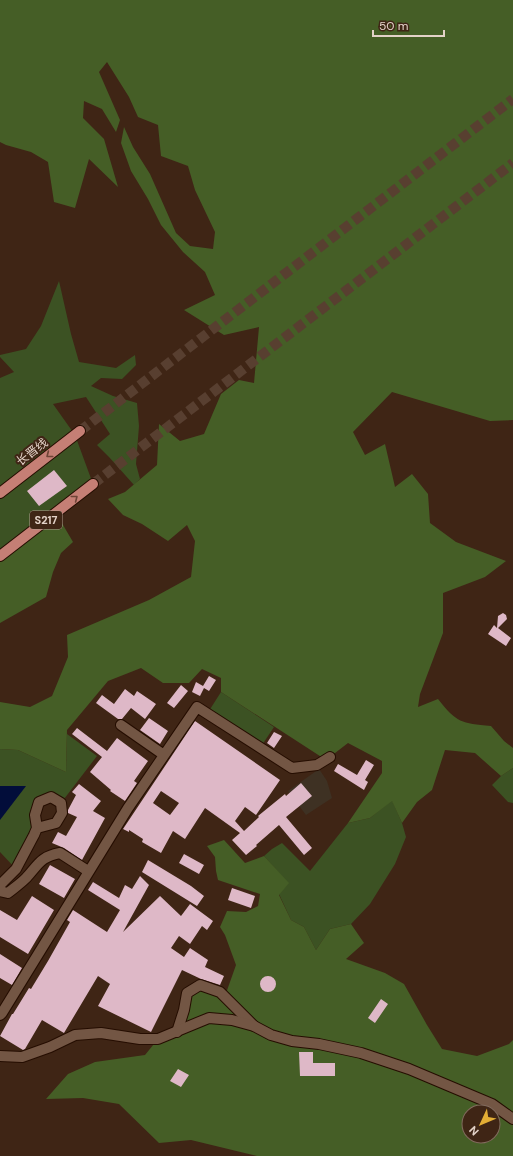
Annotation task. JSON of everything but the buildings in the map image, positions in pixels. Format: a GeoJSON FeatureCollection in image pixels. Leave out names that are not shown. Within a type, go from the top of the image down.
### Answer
{"type":"FeatureCollection","features":[{"type":"Feature","properties":{"kind":"main road","name":"长晋线"},"geometry":{"type":"LineString","coordinates":[[0,493],[80,431]]}},
{"type":"Feature","properties":{"kind":"main road","name":"S217"},"geometry":{"type":"LineString","coordinates":[[0,556],[93,484]]}},
{"type":"Feature","properties":{"kind":"street"},"geometry":{"type":"LineString","coordinates":[[0,1015],[128,808],[197,707],[292,768],[317,765],[330,757]]}},
{"type":"Feature","properties":{"kind":"street"},"geometry":{"type":"LineString","coordinates":[[121,725],[164,755]]}},
{"type":"Feature","properties":{"kind":"street"},"geometry":{"type":"LineString","coordinates":[[0,885],[16,869],[37,828]]}},
{"type":"Feature","properties":{"kind":"street"},"geometry":{"type":"LineString","coordinates":[[0,891],[8,892],[25,879],[37,864],[48,855],[60,853],[88,871]]}},
{"type":"Feature","properties":{"kind":"street"},"geometry":{"type":"LineString","coordinates":[[176,1032],[184,1010],[187,994],[200,986],[220,992],[254,1026]]}},
{"type":"Feature","properties":{"kind":"street"},"geometry":{"type":"LineString","coordinates":[[0,1056],[22,1058],[75,1035],[101,1033],[140,1039],[158,1039],[209,1018],[232,1020],[254,1026],[271,1035],[292,1041],[319,1044],[361,1053],[409,1069],[492,1104],[513,1119]]}},
{"type":"Feature","properties":{"kind":"shaded area"},"geometry":{"type":"Polygon","coordinates":[[[319,769],[327,781],[332,798],[306,815],[288,791],[319,769]]]}},
{"type":"Feature","properties":{"kind":"shaded area"},"geometry":{"type":"Polygon","coordinates":[[[0,786],[26,786],[0,820],[0,786]]]}},
{"type":"Feature","properties":{"kind":"green space"},"geometry":{"type":"Polygon","coordinates":[[[0,0],[513,0],[513,420],[490,421],[392,392],[353,432],[365,455],[385,444],[395,487],[412,474],[428,494],[430,523],[456,542],[506,561],[485,577],[443,593],[443,633],[420,694],[418,707],[438,699],[450,713],[460,720],[473,724],[491,726],[504,741],[513,748],[513,768],[501,776],[475,753],[445,750],[432,790],[417,802],[402,823],[392,801],[370,818],[348,823],[382,773],[382,761],[348,743],[326,760],[221,692],[221,678],[202,669],[189,683],[163,683],[141,668],[108,681],[67,730],[66,772],[18,750],[0,749],[0,702],[30,707],[52,696],[68,657],[67,635],[149,600],[191,577],[195,541],[187,525],[168,541],[142,524],[123,515],[108,499],[125,492],[157,465],[159,424],[180,441],[204,434],[221,394],[239,380],[254,383],[259,327],[224,335],[184,310],[215,295],[205,272],[183,252],[161,225],[148,199],[131,171],[121,143],[124,127],[133,147],[150,174],[176,233],[190,246],[213,249],[215,232],[195,190],[188,166],[161,156],[158,125],[138,117],[129,97],[107,62],[99,72],[120,120],[116,132],[102,109],[84,101],[83,118],[104,139],[118,187],[89,159],[75,208],[54,202],[48,162],[31,152],[0,142],[0,0]]]}},
{"type":"Feature","properties":{"kind":"green space"},"geometry":{"type":"Polygon","coordinates":[[[59,281],[79,362],[116,368],[135,355],[136,365],[122,379],[101,378],[91,386],[113,396],[137,403],[139,426],[136,464],[140,479],[134,485],[97,445],[110,434],[86,397],[53,404],[75,435],[93,484],[0,556],[0,378],[14,372],[0,357],[0,355],[26,349],[41,326],[59,281]]]}},
{"type":"Feature","properties":{"kind":"green space"},"geometry":{"type":"Polygon","coordinates":[[[56,513],[73,542],[61,553],[53,572],[46,597],[0,623],[0,556],[56,513]]]}},
{"type":"Feature","properties":{"kind":"green space"},"geometry":{"type":"Polygon","coordinates":[[[221,692],[274,727],[260,748],[207,714],[221,692]]]}},
{"type":"Feature","properties":{"kind":"green space"},"geometry":{"type":"Polygon","coordinates":[[[67,734],[97,756],[61,803],[39,802],[37,828],[16,869],[0,852],[0,749],[18,750],[66,772],[67,734]]]}},
{"type":"Feature","properties":{"kind":"green space"},"geometry":{"type":"Polygon","coordinates":[[[513,768],[513,803],[508,802],[492,785],[501,776],[513,768]]]}},
{"type":"Feature","properties":{"kind":"green space"},"geometry":{"type":"Polygon","coordinates":[[[392,800],[402,823],[406,837],[395,864],[370,904],[351,924],[330,929],[316,950],[304,927],[291,920],[279,894],[288,883],[264,856],[282,843],[310,871],[348,823],[370,818],[392,800]]]}},
{"type":"Feature","properties":{"kind":"green space"},"geometry":{"type":"Polygon","coordinates":[[[224,840],[245,863],[264,856],[289,883],[279,895],[291,920],[304,927],[316,950],[330,929],[351,924],[364,943],[346,959],[385,973],[404,984],[442,1049],[477,1056],[509,1044],[513,1040],[513,1156],[257,1156],[191,1140],[159,1143],[119,1104],[83,1098],[46,1099],[68,1074],[95,1062],[145,1055],[158,1039],[176,1032],[187,993],[200,985],[225,996],[236,965],[225,935],[220,927],[227,911],[246,912],[258,906],[260,894],[218,880],[215,857],[207,846],[224,840]]]}},
{"type":"Feature","properties":{"kind":"tunnel"},"geometry":{"type":"LineString","coordinates":[[80,431],[513,99]]}},
{"type":"Feature","properties":{"kind":"tunnel"},"geometry":{"type":"LineString","coordinates":[[93,484],[513,163]]}}]}
